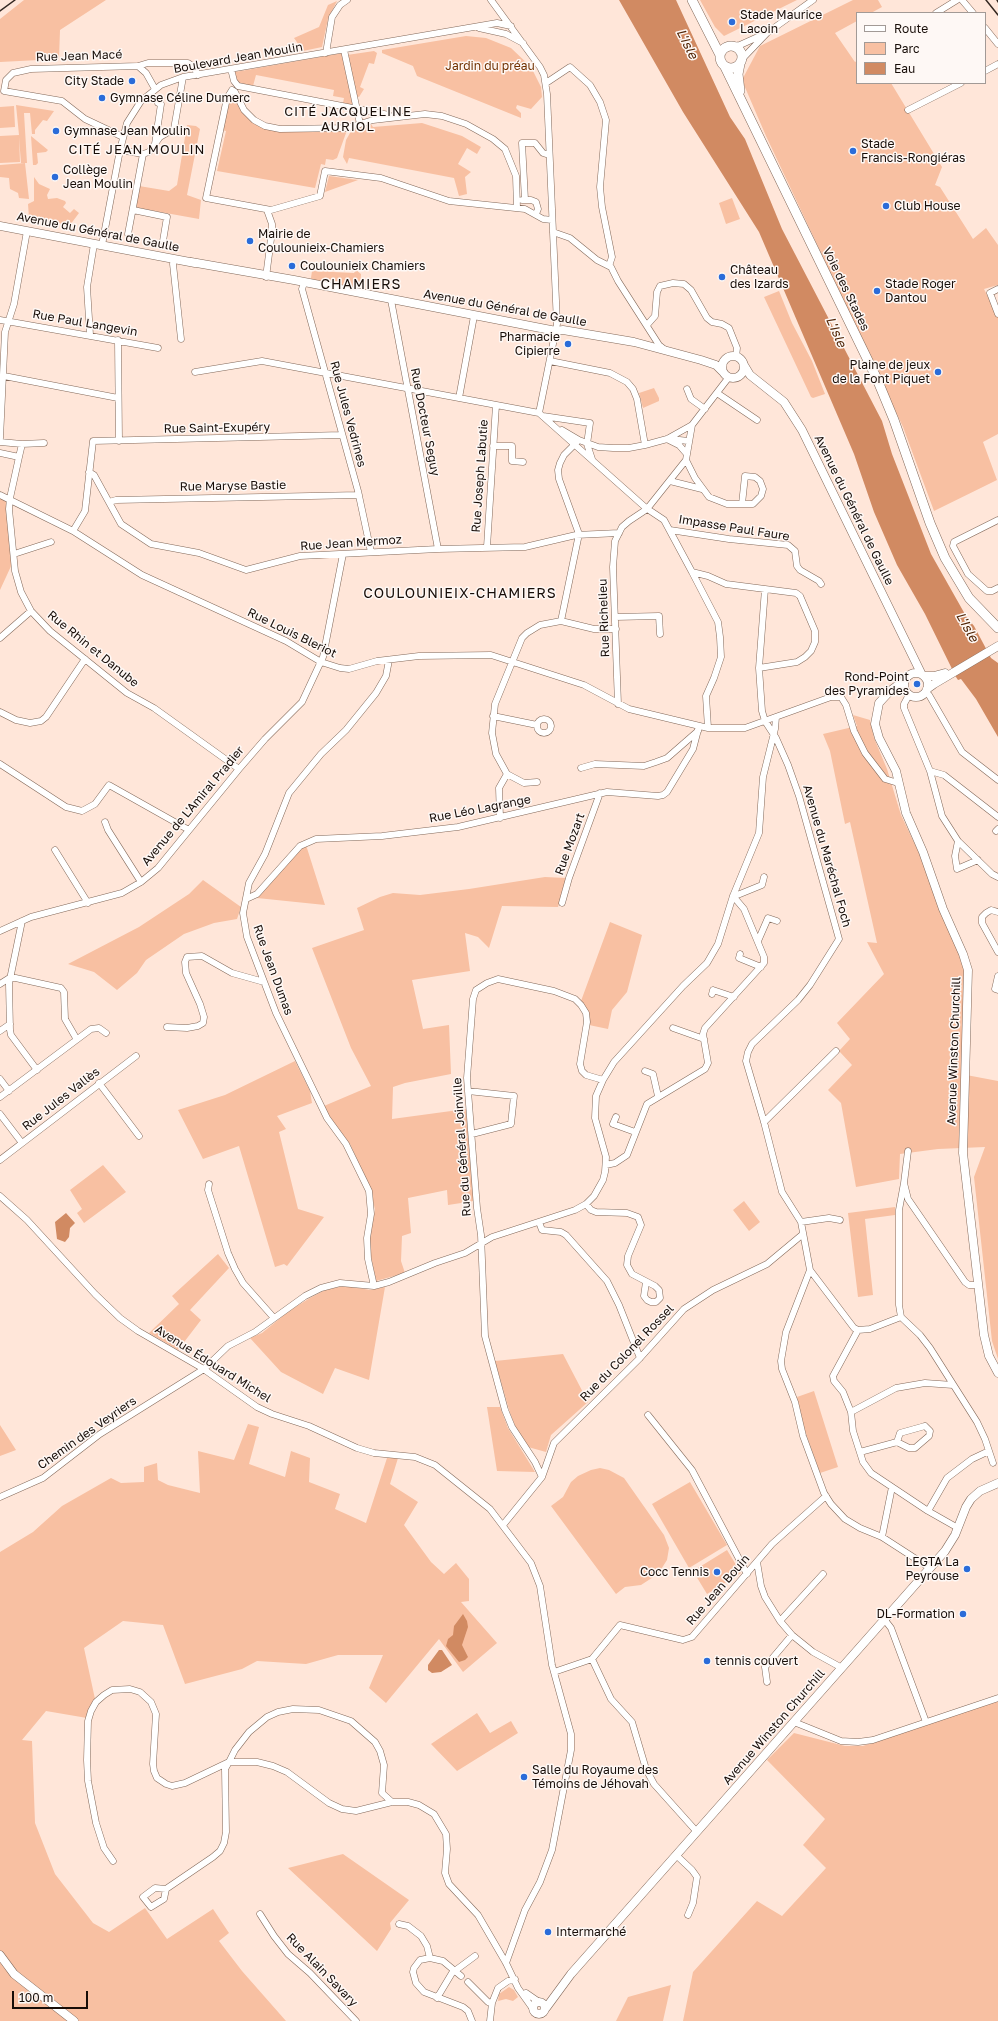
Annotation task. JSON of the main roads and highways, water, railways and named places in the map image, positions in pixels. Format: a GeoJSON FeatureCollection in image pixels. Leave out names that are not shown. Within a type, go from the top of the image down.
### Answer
{"type":"FeatureCollection","features":[{"type":"Feature","properties":{"kind":"main road"},"geometry":{"type":"LineString","coordinates":[[692,0],[703,22],[720,55],[721,63],[725,67],[731,69],[742,61],[741,52],[715,36],[703,22]]}},
{"type":"Feature","properties":{"kind":"main road"},"geometry":{"type":"LineString","coordinates":[[720,55],[724,49],[732,46]]}},
{"type":"Feature","properties":{"kind":"main road","name":"Voie des Stades"},"geometry":{"type":"LineString","coordinates":[[742,61],[738,82],[745,108]]}},
{"type":"Feature","properties":{"kind":"main road","name":"Voie des Stades"},"geometry":{"type":"LineString","coordinates":[[725,67],[877,379],[894,420],[932,529],[950,568],[969,598],[998,628]]}},
{"type":"Feature","properties":{"kind":"main road","name":"Avenue du Général de Gaulle"},"geometry":{"type":"LineString","coordinates":[[0,226],[556,331],[562,334],[669,352],[716,365],[730,376],[747,379],[772,392]]}},
{"type":"Feature","properties":{"kind":"main road"},"geometry":{"type":"LineString","coordinates":[[736,357],[741,360],[744,365],[743,371],[730,376],[722,366],[726,359],[736,357]]}},
{"type":"Feature","properties":{"kind":"main road","name":"Avenue du Général de Gaulle"},"geometry":{"type":"LineString","coordinates":[[701,360],[726,359]]}},
{"type":"Feature","properties":{"kind":"main road","name":"Avenue du Général de Gaulle"},"geometry":{"type":"LineString","coordinates":[[744,365],[750,375],[772,392],[789,408],[802,430],[906,643],[923,674]]}},
{"type":"Feature","properties":{"kind":"main road","name":"Voie des Stades"},"geometry":{"type":"LineString","coordinates":[[917,484],[941,539],[955,566],[973,593],[998,620]]}},
{"type":"Feature","properties":{"kind":"main road"},"geometry":{"type":"LineString","coordinates":[[884,697],[890,693],[903,690],[920,696],[953,671],[998,642]]}},
{"type":"Feature","properties":{"kind":"main road","name":"Avenue du Général de Gaulle"},"geometry":{"type":"LineString","coordinates":[[906,643],[910,664],[906,678]]}},
{"type":"Feature","properties":{"kind":"main road"},"geometry":{"type":"LineString","coordinates":[[908,693],[904,686],[906,678],[913,673],[937,676],[953,671],[998,646]]}},
{"type":"Feature","properties":{"kind":"main road"},"geometry":{"type":"LineString","coordinates":[[923,674],[928,682],[926,691]]}},
{"type":"Feature","properties":{"kind":"main road","name":"Avenue Winston Churchill"},"geometry":{"type":"LineString","coordinates":[[906,678],[879,703],[875,716],[876,731],[892,762],[906,813],[923,852],[943,909],[963,954],[968,970],[969,983],[962,1140],[977,1285],[986,1346],[998,1373]]}},
{"type":"Feature","properties":{"kind":"main road","name":"Avenue Winston Churchill"},"geometry":{"type":"LineString","coordinates":[[534,2011],[534,2005],[542,2006],[945,1552],[971,1499],[980,1491],[998,1483]]}},
{"type":"Feature","properties":{"kind":"main road"},"geometry":{"type":"LineString","coordinates":[[0,1955],[14,1974],[74,2021]]}},
{"type":"Feature","properties":{"kind":"main road"},"geometry":{"type":"LineString","coordinates":[[534,2011],[539,2014],[542,2006]]}},
{"type":"Feature","properties":{"kind":"main road"},"geometry":{"type":"LineString","coordinates":[[542,2006],[543,2021]]}},
{"type":"Feature","properties":{"kind":"main road"},"geometry":{"type":"LineString","coordinates":[[534,2011],[538,2021]]}},
{"type":"Feature","properties":{"kind":"water","name":"L'Isle"},"geometry":{"type":"Polygon","coordinates":[[[619,0],[676,0],[730,117],[745,139],[782,229],[882,421],[892,454],[931,554],[966,616],[974,626],[991,658],[998,663],[998,737],[976,699],[961,679],[958,680],[956,677],[925,614],[897,565],[874,512],[854,454],[759,232],[683,112],[619,0]]]}},
{"type":"Feature","properties":{"kind":"water"},"geometry":{"type":"Polygon","coordinates":[[[66,1213],[75,1223],[70,1228],[69,1237],[65,1242],[57,1239],[55,1222],[66,1213]]]}},
{"type":"Feature","properties":{"kind":"water"},"geometry":{"type":"Polygon","coordinates":[[[463,1614],[467,1621],[468,1627],[462,1645],[468,1657],[459,1662],[446,1646],[448,1639],[453,1635],[454,1626],[463,1614]]]}},
{"type":"Feature","properties":{"kind":"water"},"geometry":{"type":"Polygon","coordinates":[[[439,1650],[442,1650],[452,1665],[441,1672],[432,1673],[428,1670],[428,1665],[439,1650]]]}},
{"type":"Feature","properties":{"kind":"railway"},"geometry":{"type":"LineString","coordinates":[[0,11],[15,0]]}},
{"type":"Feature","properties":{"kind":"railway"},"geometry":{"type":"LineString","coordinates":[[986,0],[998,15]]}},
{"type":"Feature","properties":{"kind":"place","name":"Stade Maurice Lacoin"},"geometry":{"type":"Point","coordinates":[732,22]}},
{"type":"Feature","properties":{"kind":"place","name":"City Stade"},"geometry":{"type":"Point","coordinates":[132,81]}},
{"type":"Feature","properties":{"kind":"place","name":"Gymnase Céline Dumerc"},"geometry":{"type":"Point","coordinates":[102,98]}},
{"type":"Feature","properties":{"kind":"place","name":"Gymnase Jean Moulin"},"geometry":{"type":"Point","coordinates":[56,131]}},
{"type":"Feature","properties":{"kind":"place","name":"Stade Francis-Rongiéras"},"geometry":{"type":"Point","coordinates":[853,151]}},
{"type":"Feature","properties":{"kind":"place","name":"Collège Jean Moulin"},"geometry":{"type":"Point","coordinates":[55,177]}},
{"type":"Feature","properties":{"kind":"place","name":"Club House"},"geometry":{"type":"Point","coordinates":[886,206]}},
{"type":"Feature","properties":{"kind":"place","name":"Mairie de Coulounieix-Chamiers"},"geometry":{"type":"Point","coordinates":[250,241]}},
{"type":"Feature","properties":{"kind":"place","name":"Coulounieix Chamiers"},"geometry":{"type":"Point","coordinates":[292,266]}},
{"type":"Feature","properties":{"kind":"place","name":"Château des Izards"},"geometry":{"type":"Point","coordinates":[722,277]}},
{"type":"Feature","properties":{"kind":"place","name":"Stade Roger Dantou"},"geometry":{"type":"Point","coordinates":[877,291]}},
{"type":"Feature","properties":{"kind":"place","name":"Pharmacie Cipierre"},"geometry":{"type":"Point","coordinates":[568,344]}},
{"type":"Feature","properties":{"kind":"place","name":"Plaine de jeux de la Font Piquet"},"geometry":{"type":"Point","coordinates":[938,372]}},
{"type":"Feature","properties":{"kind":"place","name":"Rond-Point des Pyramides"},"geometry":{"type":"Point","coordinates":[917,684]}},
{"type":"Feature","properties":{"kind":"place","name":"LEGTA La Peyrouse"},"geometry":{"type":"Point","coordinates":[967,1569]}},
{"type":"Feature","properties":{"kind":"place","name":"Cocc Tennis"},"geometry":{"type":"Point","coordinates":[717,1572]}},
{"type":"Feature","properties":{"kind":"place","name":"DL-Formation"},"geometry":{"type":"Point","coordinates":[963,1614]}},
{"type":"Feature","properties":{"kind":"place","name":"tennis couvert"},"geometry":{"type":"Point","coordinates":[707,1661]}},
{"type":"Feature","properties":{"kind":"place","name":"Salle du Royaume des Témoins de Jéhovah"},"geometry":{"type":"Point","coordinates":[524,1777]}},
{"type":"Feature","properties":{"kind":"place","name":"Intermarché"},"geometry":{"type":"Point","coordinates":[548,1932]}},
{"type":"Feature","properties":{"kind":"district","name":"CITÉ JACQUELINE AURIOL"},"geometry":{"type":"Point","coordinates":[348,120]}},
{"type":"Feature","properties":{"kind":"district","name":"CITÉ JEAN MOULIN"},"geometry":{"type":"Point","coordinates":[137,150]}},
{"type":"Feature","properties":{"kind":"district","name":"CHAMIERS"},"geometry":{"type":"Point","coordinates":[361,285]}},
{"type":"Feature","properties":{"kind":"district","name":"COULOUNIEIX-CHAMIERS"},"geometry":{"type":"Point","coordinates":[460,594]}},
{"type":"Feature","properties":{"kind":"park label","name":"Jardin du préau"},"geometry":{"type":"Point","coordinates":[490,66]}}]}
